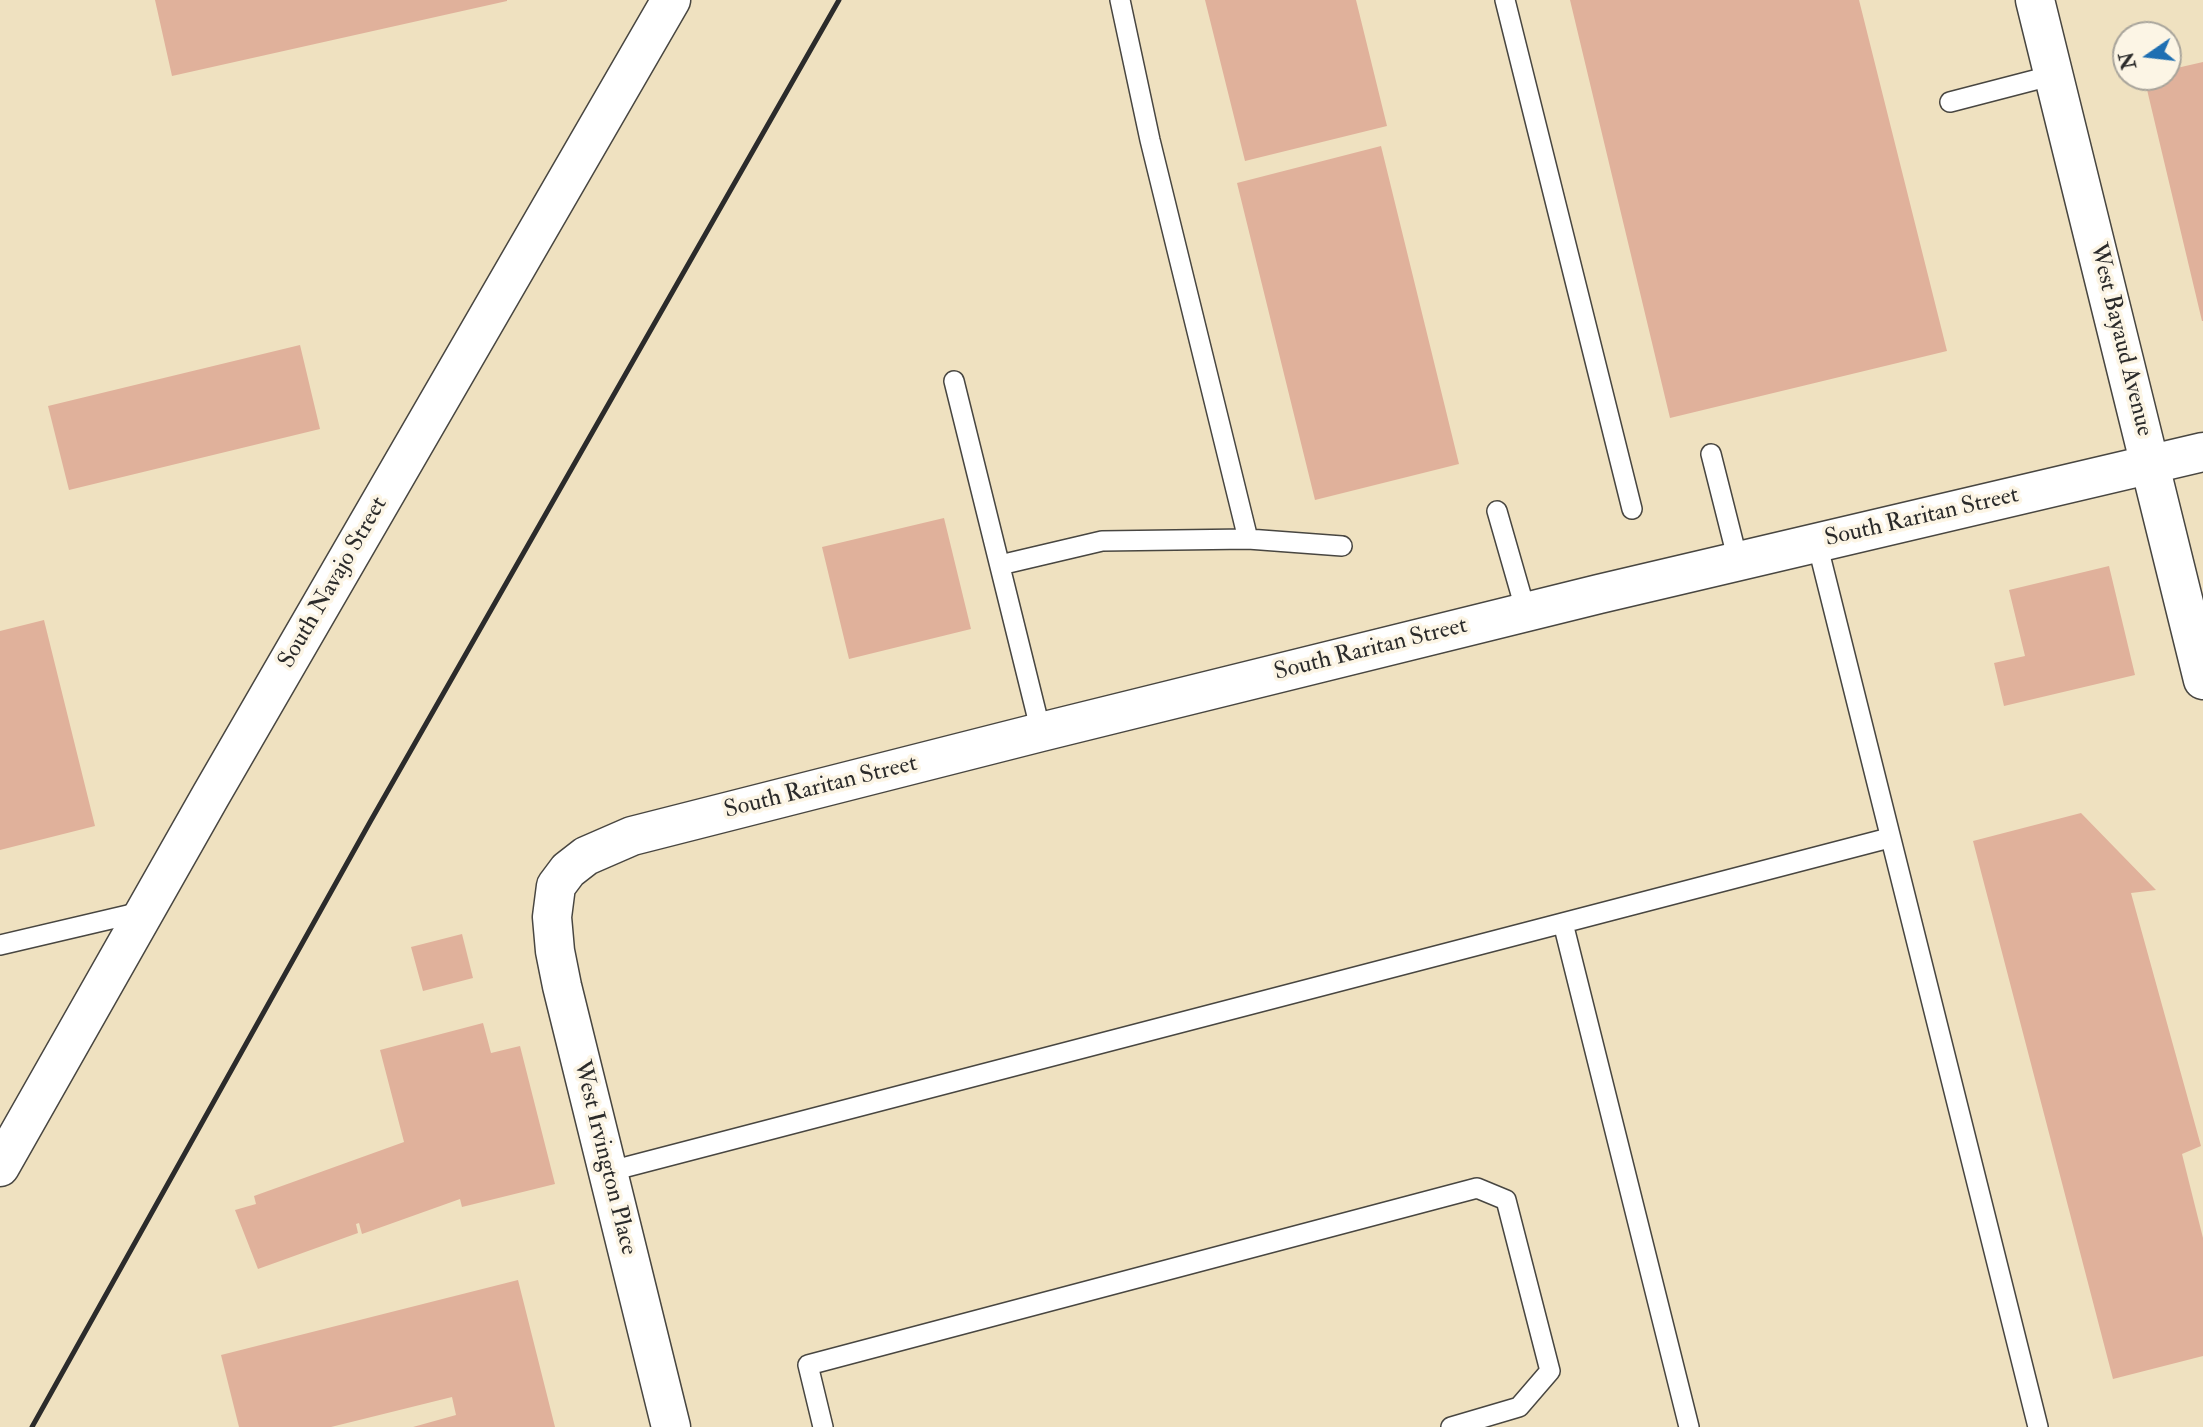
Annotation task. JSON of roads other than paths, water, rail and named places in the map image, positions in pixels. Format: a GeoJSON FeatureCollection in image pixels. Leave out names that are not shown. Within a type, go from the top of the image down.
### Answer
{"type":"FeatureCollection","features":[{"type":"Feature","properties":{"kind":"street","name":"South Navajo Street"},"geometry":{"type":"LineString","coordinates":[[0,1167],[671,0]]}},
{"type":"Feature","properties":{"kind":"street","name":"West Bayaud Avenue"},"geometry":{"type":"LineString","coordinates":[[2035,0],[2203,680]]}},
{"type":"Feature","properties":{"kind":"street","name":"South Raritan Street"},"geometry":{"type":"LineString","coordinates":[[556,886],[568,870],[586,856],[632,836],[1526,612],[2203,452]]}},
{"type":"Feature","properties":{"kind":"street","name":"West Irvington Place"},"geometry":{"type":"LineString","coordinates":[[556,886],[552,917],[562,986],[671,1427]]}},
{"type":"Feature","properties":{"kind":"lane"},"geometry":{"type":"LineString","coordinates":[[1120,0],[1150,140],[1248,539]]}},
{"type":"Feature","properties":{"kind":"lane"},"geometry":{"type":"LineString","coordinates":[[1505,0],[1632,509]]}},
{"type":"Feature","properties":{"kind":"lane"},"geometry":{"type":"LineString","coordinates":[[1950,102],[2054,75]]}},
{"type":"Feature","properties":{"kind":"lane"},"geometry":{"type":"LineString","coordinates":[[954,382],[1041,732]]}},
{"type":"Feature","properties":{"kind":"lane"},"geometry":{"type":"LineString","coordinates":[[1711,454],[1738,561]]}},
{"type":"Feature","properties":{"kind":"lane"},"geometry":{"type":"LineString","coordinates":[[1497,511],[1526,612]]}},
{"type":"Feature","properties":{"kind":"lane"},"geometry":{"type":"LineString","coordinates":[[1000,565],[1102,541],[1248,539],[1342,546]]}},
{"type":"Feature","properties":{"kind":"lane"},"geometry":{"type":"LineString","coordinates":[[1817,543],[2038,1427]]}},
{"type":"Feature","properties":{"kind":"lane"},"geometry":{"type":"LineString","coordinates":[[607,1172],[1889,838]]}},
{"type":"Feature","properties":{"kind":"lane"},"geometry":{"type":"LineString","coordinates":[[0,944],[146,910]]}},
{"type":"Feature","properties":{"kind":"lane"},"geometry":{"type":"LineString","coordinates":[[1563,923],[1689,1427]]}},
{"type":"Feature","properties":{"kind":"lane"},"geometry":{"type":"LineString","coordinates":[[823,1427],[808,1365],[1478,1188],[1506,1200],[1550,1371],[1519,1407],[1451,1427]]}},
{"type":"Feature","properties":{"kind":"railway"},"geometry":{"type":"LineString","coordinates":[[32,1427],[370,822],[839,0]]}}]}
